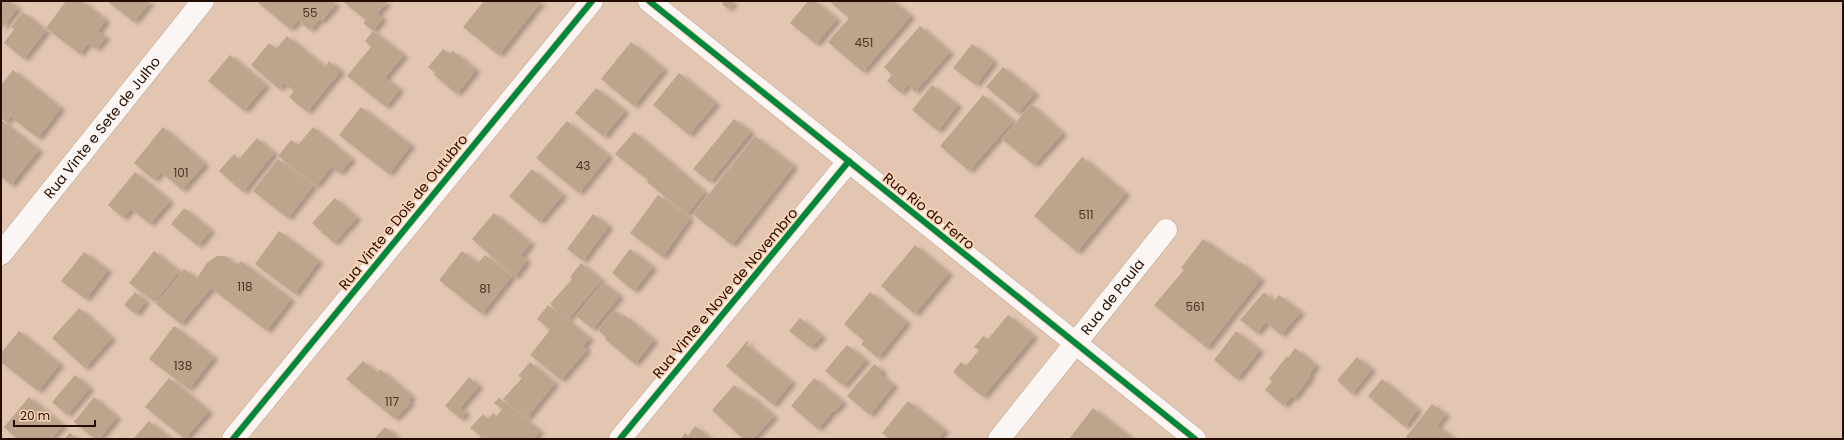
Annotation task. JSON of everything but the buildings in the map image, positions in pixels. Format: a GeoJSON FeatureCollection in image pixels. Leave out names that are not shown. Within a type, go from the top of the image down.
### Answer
{"type":"FeatureCollection","features":[{"type":"Feature","properties":{"kind":"street","name":"Rua Vinte e Sete de Julho"},"geometry":{"type":"LineString","coordinates":[[1,254],[203,1]]}},
{"type":"Feature","properties":{"kind":"street","name":"Rua Vinte e Dois de Outubro"},"geometry":{"type":"LineString","coordinates":[[233,439],[592,1]]}},
{"type":"Feature","properties":{"kind":"street","name":"Rua Rio do Ferro"},"geometry":{"type":"LineString","coordinates":[[649,1],[1195,439]]}},
{"type":"Feature","properties":{"kind":"street","name":"Rua Vinte e Nove de Novembro"},"geometry":{"type":"LineString","coordinates":[[620,439],[849,161]]}},
{"type":"Feature","properties":{"kind":"street","name":"Rua de Paula"},"geometry":{"type":"LineString","coordinates":[[999,439],[1166,230]]}},
{"type":"Feature","properties":{"kind":"cycle path"},"geometry":{"type":"LineString","coordinates":[[233,439],[592,1]]}},
{"type":"Feature","properties":{"kind":"cycle path"},"geometry":{"type":"LineString","coordinates":[[649,1],[1195,439]]}},
{"type":"Feature","properties":{"kind":"cycle path"},"geometry":{"type":"LineString","coordinates":[[620,439],[849,161]]}}]}
